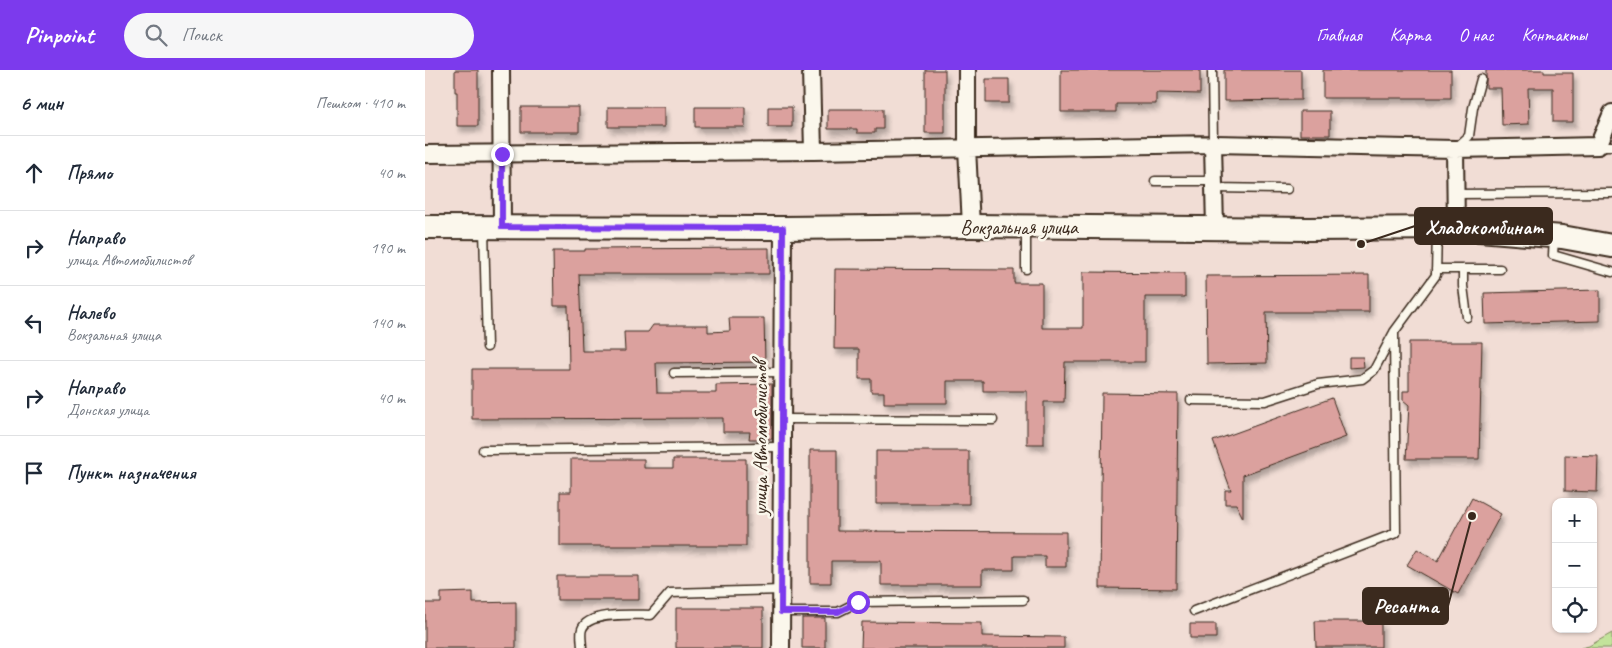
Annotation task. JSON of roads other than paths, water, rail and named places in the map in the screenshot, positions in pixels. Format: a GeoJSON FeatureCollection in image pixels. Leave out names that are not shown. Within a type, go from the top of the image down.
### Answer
{"type":"FeatureCollection","features":[{"type":"Feature","properties":{"kind":"main road","name":"Вокзальная улица"},"geometry":{"type":"LineString","coordinates":[[425,226],[1447,228],[1554,236],[1612,246]]}},
{"type":"Feature","properties":{"kind":"street"},"geometry":{"type":"LineString","coordinates":[[493,227],[502,154],[501,70]]}},
{"type":"Feature","properties":{"kind":"street"},"geometry":{"type":"LineString","coordinates":[[811,70],[813,151]]}},
{"type":"Feature","properties":{"kind":"street"},"geometry":{"type":"LineString","coordinates":[[967,70],[967,148],[971,226]]}},
{"type":"Feature","properties":{"kind":"street"},"geometry":{"type":"LineString","coordinates":[[425,154],[813,151],[1213,144],[1455,149],[1605,146],[1612,113]]}},
{"type":"Feature","properties":{"kind":"street"},"geometry":{"type":"LineString","coordinates":[[1213,144],[1215,228]]}},
{"type":"Feature","properties":{"kind":"street"},"geometry":{"type":"LineString","coordinates":[[1447,228],[1456,194],[1455,149]]}},
{"type":"Feature","properties":{"kind":"street","name":"улица Автомобилистов"},"geometry":{"type":"LineString","coordinates":[[781,648],[783,228]]}},
{"type":"Feature","properties":{"kind":"lane"},"geometry":{"type":"LineString","coordinates":[[1212,70],[1213,144]]}},
{"type":"Feature","properties":{"kind":"lane"},"geometry":{"type":"LineString","coordinates":[[1455,149],[1469,136],[1473,108],[1481,78]]}},
{"type":"Feature","properties":{"kind":"lane"},"geometry":{"type":"LineString","coordinates":[[1155,181],[1287,188]]}},
{"type":"Feature","properties":{"kind":"lane"},"geometry":{"type":"LineString","coordinates":[[1456,194],[1612,193]]}},
{"type":"Feature","properties":{"kind":"lane"},"geometry":{"type":"LineString","coordinates":[[1025,226],[1026,269]]}},
{"type":"Feature","properties":{"kind":"lane"},"geometry":{"type":"LineString","coordinates":[[487,347],[493,227]]}},
{"type":"Feature","properties":{"kind":"lane"},"geometry":{"type":"LineString","coordinates":[[1191,400],[1265,401],[1318,384],[1362,379],[1374,370],[1394,332],[1436,275],[1447,228]]}},
{"type":"Feature","properties":{"kind":"lane"},"geometry":{"type":"LineString","coordinates":[[1554,236],[1553,255],[1612,272]]}},
{"type":"Feature","properties":{"kind":"lane"},"geometry":{"type":"LineString","coordinates":[[1436,269],[1500,269]]}},
{"type":"Feature","properties":{"kind":"lane"},"geometry":{"type":"LineString","coordinates":[[1463,269],[1467,317]]}},
{"type":"Feature","properties":{"kind":"lane"},"geometry":{"type":"LineString","coordinates":[[1195,611],[1396,533],[1394,332]]}},
{"type":"Feature","properties":{"kind":"lane"},"geometry":{"type":"LineString","coordinates":[[674,373],[782,372]]}},
{"type":"Feature","properties":{"kind":"lane"},"geometry":{"type":"LineString","coordinates":[[782,419],[993,420]]}},
{"type":"Feature","properties":{"kind":"lane"},"geometry":{"type":"LineString","coordinates":[[483,450],[781,447]]}},
{"type":"Feature","properties":{"kind":"lane"},"geometry":{"type":"LineString","coordinates":[[582,648],[582,629],[587,621],[597,617],[651,614],[670,593],[781,590]]}},
{"type":"Feature","properties":{"kind":"lane"},"geometry":{"type":"LineString","coordinates":[[781,612],[838,612],[858,602],[1023,600]]}},
{"type":"Feature","properties":{"kind":"place","name":"Хладокомбинат"},"geometry":{"type":"Point","coordinates":[1361,244]}},
{"type":"Feature","properties":{"kind":"place","name":"Ресанта"},"geometry":{"type":"Point","coordinates":[1472,516]}}]}
